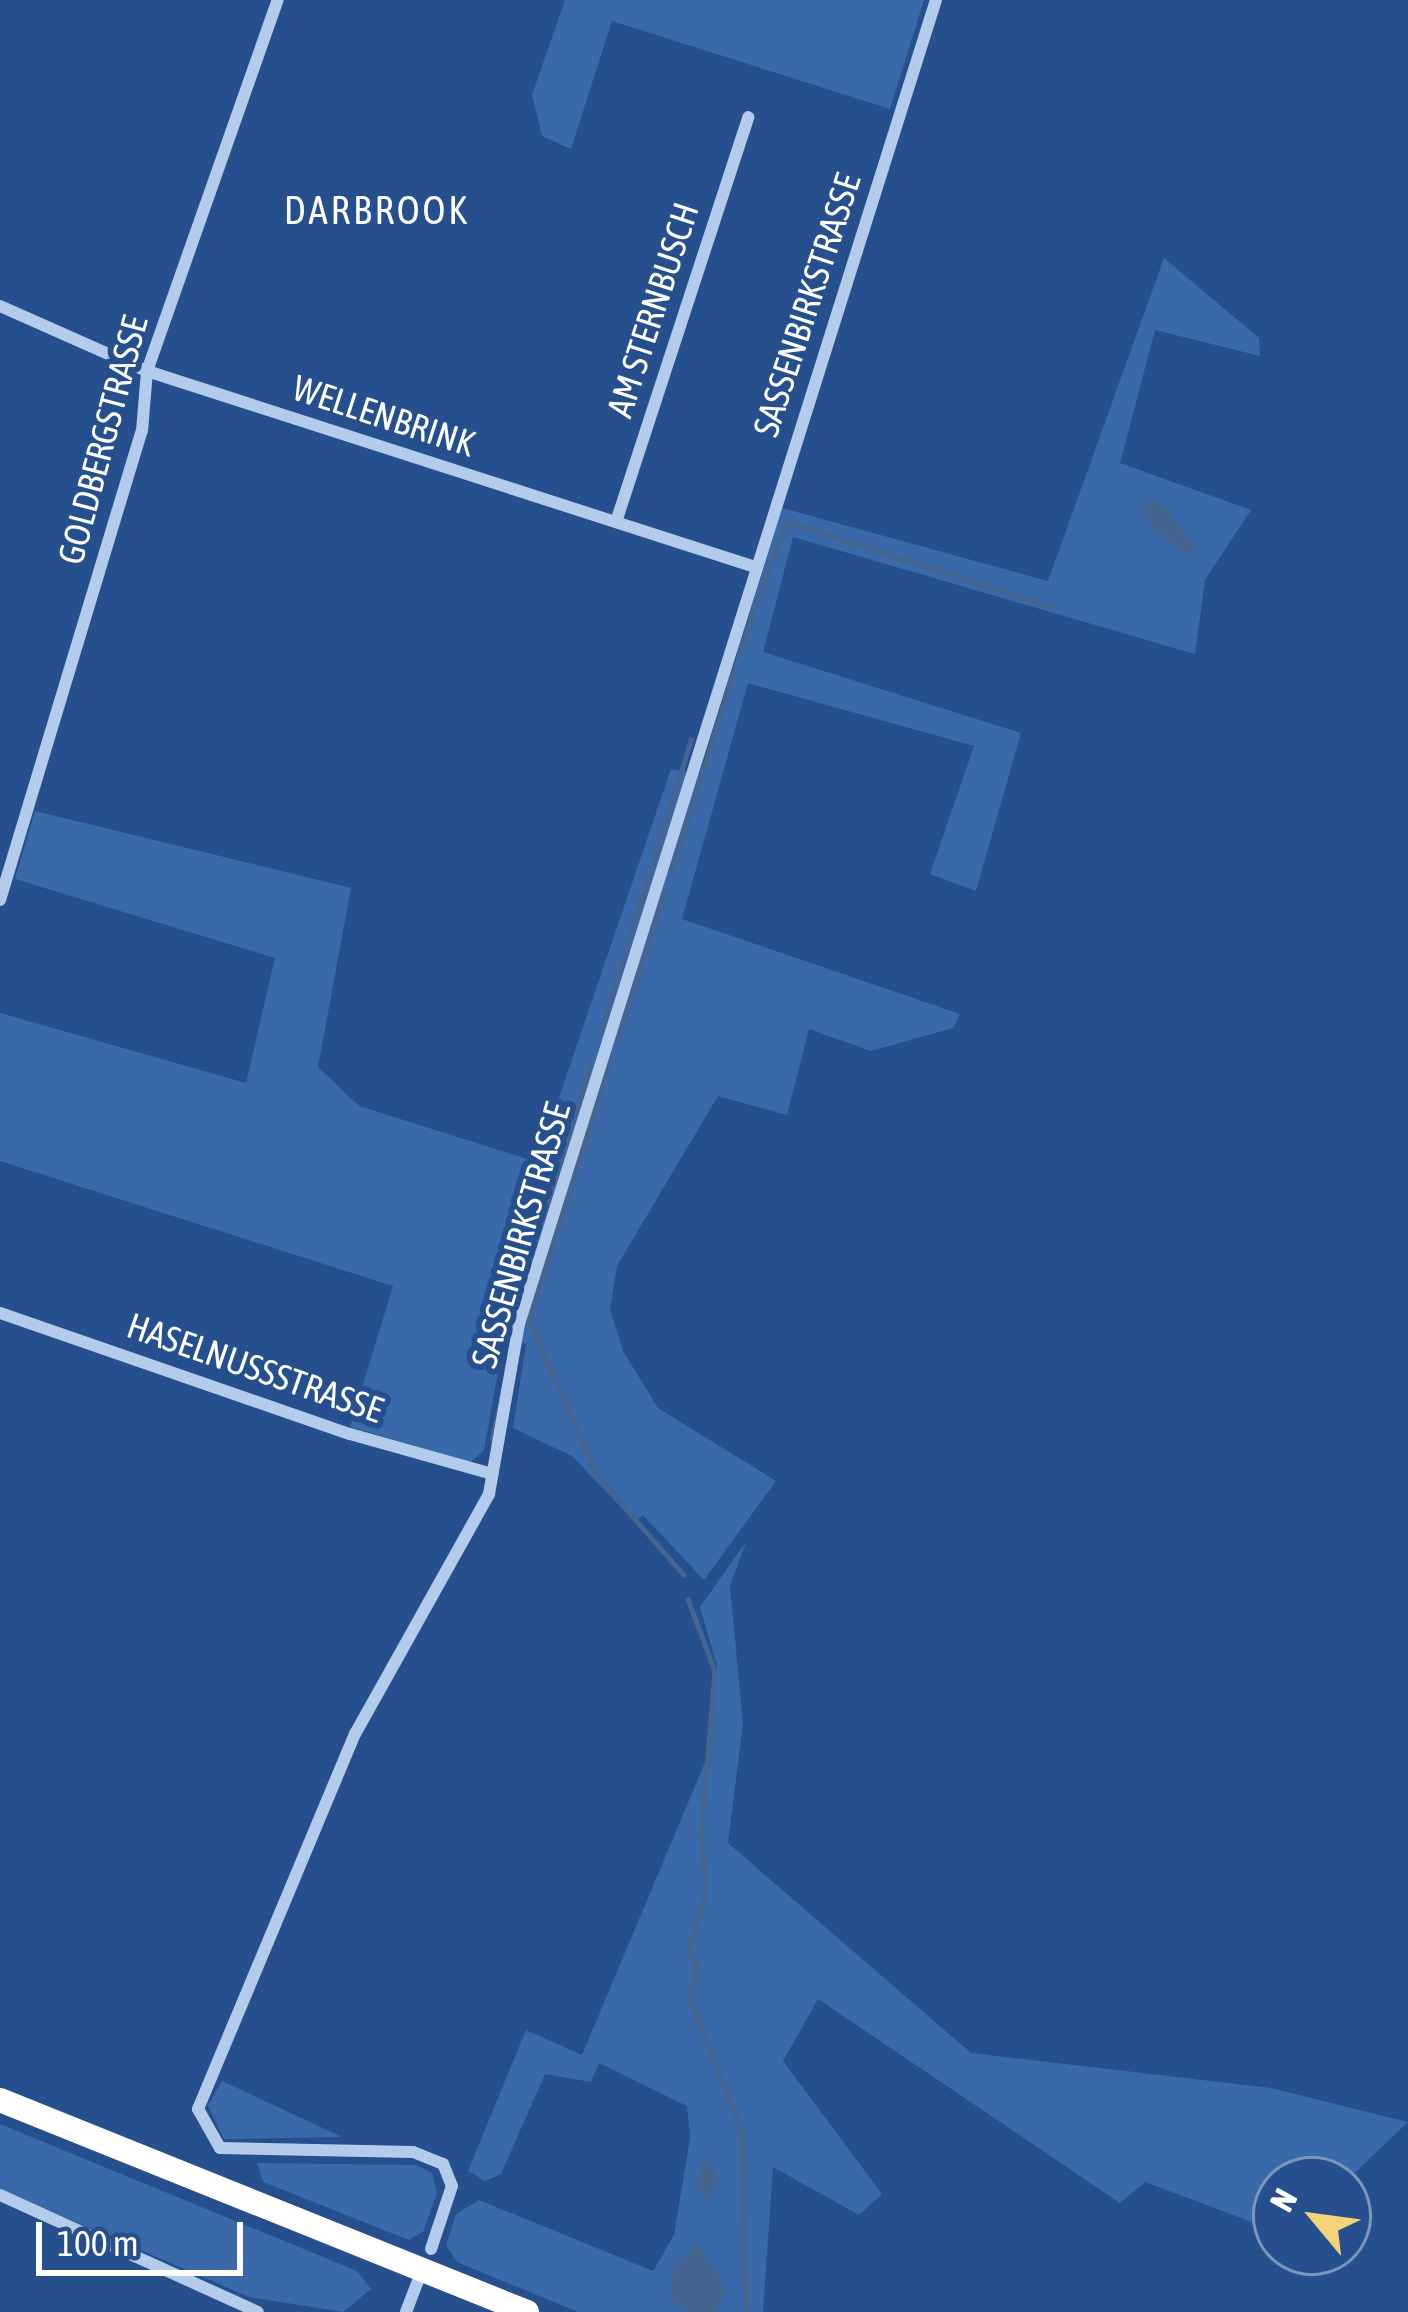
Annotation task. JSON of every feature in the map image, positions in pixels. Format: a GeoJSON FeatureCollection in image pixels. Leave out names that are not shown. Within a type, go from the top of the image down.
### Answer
{"type":"FeatureCollection","features":[{"type":"Feature","properties":{"kind":"highway"},"geometry":{"type":"LineString","coordinates":[[0,2100],[527,2312]]}},
{"type":"Feature","properties":{"kind":"street","name":"GOLDBERGSTRASSE"},"geometry":{"type":"LineString","coordinates":[[0,900],[142,430],[147,371],[278,0]]}},
{"type":"Feature","properties":{"kind":"street","name":"SASSENBIRKSTRASSE"},"geometry":{"type":"LineString","coordinates":[[431,2249],[452,2186],[442,2164],[413,2152],[232,2150],[202,2129],[198,2109],[355,1734],[493,1474],[519,1324],[936,0]]}},
{"type":"Feature","properties":{"kind":"street","name":"AM STERNBUSCH"},"geometry":{"type":"LineString","coordinates":[[616,522],[748,117]]}},
{"type":"Feature","properties":{"kind":"street","name":"WELLENBRINK"},"geometry":{"type":"LineString","coordinates":[[0,306],[147,371],[755,568]]}},
{"type":"Feature","properties":{"kind":"street","name":"HASELNUSSSTRASSE"},"geometry":{"type":"LineString","coordinates":[[0,1313],[493,1474]]}},
{"type":"Feature","properties":{"kind":"street"},"geometry":{"type":"LineString","coordinates":[[0,2195],[258,2312]]}},
{"type":"Feature","properties":{"kind":"street"},"geometry":{"type":"LineString","coordinates":[[406,2312],[418,2278]]}},
{"type":"Feature","properties":{"kind":"shaded area"},"geometry":{"type":"Polygon","coordinates":[[[565,0],[924,0],[890,109],[612,21],[571,149],[542,136],[532,95],[565,0]]]}},
{"type":"Feature","properties":{"kind":"shaded area"},"geometry":{"type":"Polygon","coordinates":[[[1164,258],[1259,338],[1260,356],[1155,330],[1120,463],[1251,510],[1205,580],[1195,654],[793,537],[763,652],[1021,733],[976,891],[930,874],[974,746],[748,683],[682,919],[960,1014],[953,1028],[871,1051],[809,1029],[787,1115],[718,1096],[617,1266],[610,1309],[623,1351],[658,1408],[776,1481],[704,1580],[643,1515],[635,1522],[572,1456],[513,1428],[526,1344],[504,1338],[484,1450],[471,1462],[350,1427],[393,1286],[0,1161],[0,1013],[246,1083],[275,958],[15,879],[35,811],[351,888],[318,1067],[359,1106],[537,1162],[671,769],[701,774],[782,508],[1048,581],[1164,258]]]}},
{"type":"Feature","properties":{"kind":"shaded area"},"geometry":{"type":"Polygon","coordinates":[[[1151,499],[1165,506],[1197,549],[1186,553],[1154,530],[1141,510],[1151,499]]]}},
{"type":"Feature","properties":{"kind":"shaded area"},"geometry":{"type":"Polygon","coordinates":[[[746,1542],[730,1586],[743,1724],[728,1843],[971,2053],[1271,2088],[1408,2122],[1372,2156],[1252,2156],[1252,2222],[1145,2182],[1120,2203],[818,1999],[783,2061],[882,2194],[859,2215],[773,2167],[763,2312],[578,2312],[457,2262],[446,2245],[456,2214],[479,2200],[653,2271],[674,2235],[690,2138],[687,2106],[599,2063],[591,2082],[545,2074],[501,2174],[485,2181],[468,2171],[526,2030],[582,2055],[706,1760],[717,1666],[700,1607],[746,1542]]]}},
{"type":"Feature","properties":{"kind":"shaded area"},"geometry":{"type":"Polygon","coordinates":[[[222,2081],[342,2137],[224,2139],[208,2106],[222,2081]]]}},
{"type":"Feature","properties":{"kind":"shaded area"},"geometry":{"type":"Polygon","coordinates":[[[0,2124],[357,2271],[371,2289],[343,2312],[249,2297],[0,2189],[0,2124]]]}},
{"type":"Feature","properties":{"kind":"shaded area"},"geometry":{"type":"Polygon","coordinates":[[[706,2154],[719,2178],[707,2199],[695,2186],[706,2154]]]}},
{"type":"Feature","properties":{"kind":"shaded area"},"geometry":{"type":"Polygon","coordinates":[[[257,2163],[416,2165],[432,2173],[437,2193],[423,2232],[409,2240],[263,2182],[257,2163]]]}},
{"type":"Feature","properties":{"kind":"shaded area"},"geometry":{"type":"Polygon","coordinates":[[[697,2243],[726,2289],[717,2312],[687,2312],[670,2297],[674,2267],[697,2243]]]}},
{"type":"Feature","properties":{"kind":"waterway"},"geometry":{"type":"LineString","coordinates":[[739,652],[786,521],[1054,608]]}},
{"type":"Feature","properties":{"kind":"waterway"},"geometry":{"type":"LineString","coordinates":[[671,873],[734,669]]}},
{"type":"Feature","properties":{"kind":"waterway"},"geometry":{"type":"LineString","coordinates":[[601,1030],[691,740]]}},
{"type":"Feature","properties":{"kind":"waterway"},"geometry":{"type":"LineString","coordinates":[[616,1042],[664,893]]}},
{"type":"Feature","properties":{"kind":"waterway"},"geometry":{"type":"LineString","coordinates":[[609,1066],[529,1319],[598,1477],[684,1575]]}},
{"type":"Feature","properties":{"kind":"waterway"},"geometry":{"type":"LineString","coordinates":[[536,1244],[590,1067]]}},
{"type":"Feature","properties":{"kind":"waterway"},"geometry":{"type":"LineString","coordinates":[[492,1439],[531,1261]]}},
{"type":"Feature","properties":{"kind":"waterway"},"geometry":{"type":"LineString","coordinates":[[688,1599],[715,1671],[701,1836],[707,1890],[688,1954],[696,1961],[691,2002],[741,2128],[747,2312]]}},
{"type":"Feature","properties":{"kind":"district","name":"DARBROOK"},"geometry":{"type":"Point","coordinates":[377,210]}}]}
